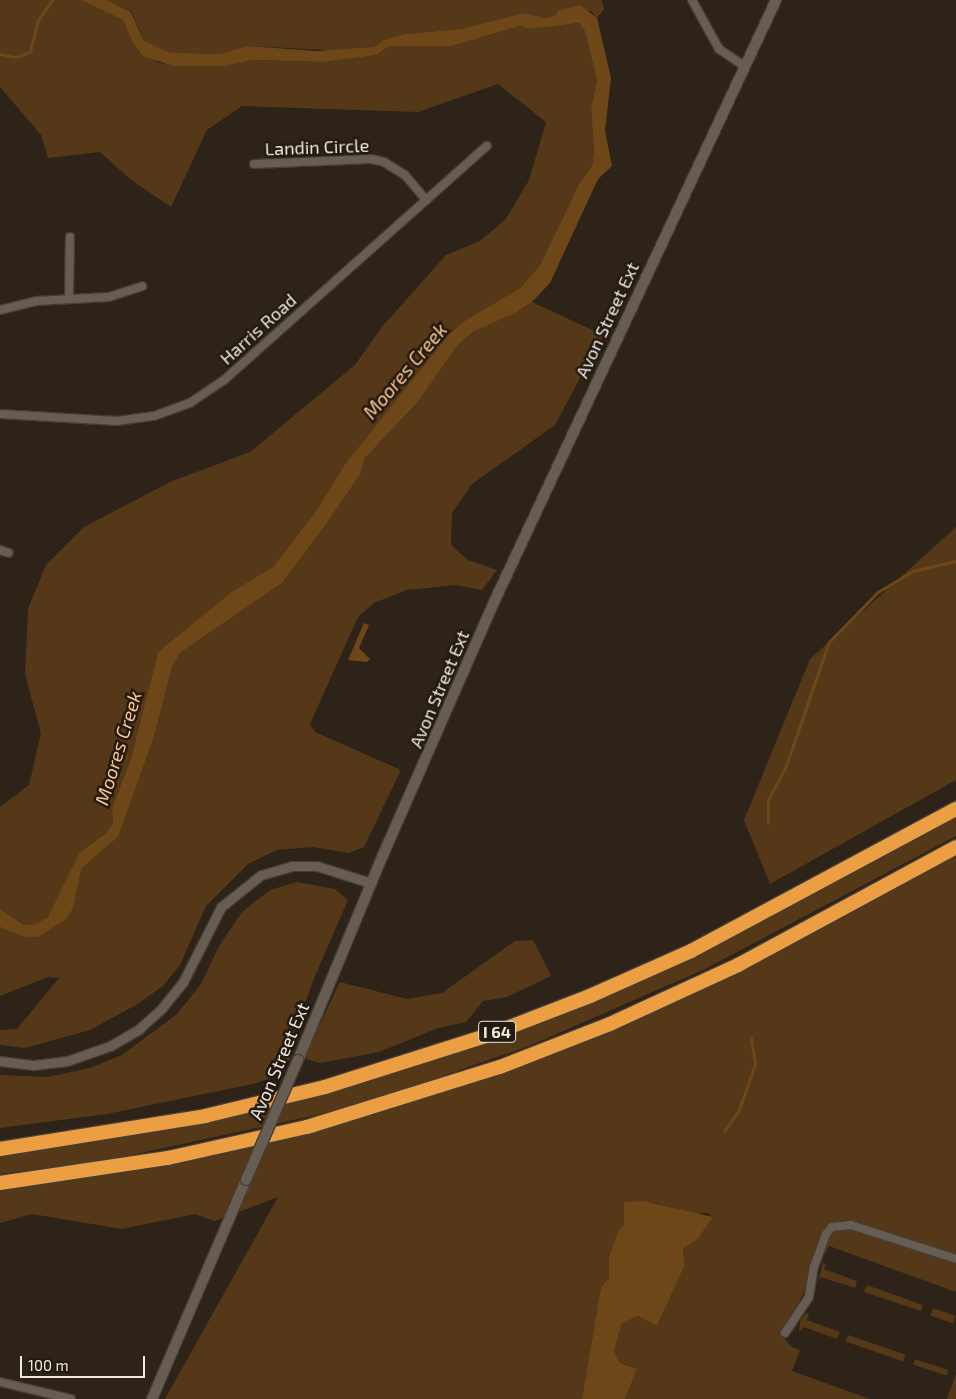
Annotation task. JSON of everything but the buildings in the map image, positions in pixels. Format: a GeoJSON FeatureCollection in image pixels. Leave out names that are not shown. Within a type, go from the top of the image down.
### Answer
{"type":"FeatureCollection","features":[{"type":"Feature","properties":{"kind":"highway","name":"I 64"},"geometry":{"type":"LineString","coordinates":[[0,1149],[205,1116],[325,1087],[489,1035],[590,996],[691,951],[956,809]]}},
{"type":"Feature","properties":{"kind":"highway","name":"I 64"},"geometry":{"type":"LineString","coordinates":[[0,1183],[168,1158],[298,1129],[368,1110],[500,1067],[610,1024],[738,965],[956,847]]}},
{"type":"Feature","properties":{"kind":"main road","name":"Avon Street Ext"},"geometry":{"type":"LineString","coordinates":[[152,1399],[298,1060],[371,883],[529,527],[776,0]]}},
{"type":"Feature","properties":{"kind":"street"},"geometry":{"type":"LineString","coordinates":[[692,0],[719,49],[746,67]]}},
{"type":"Feature","properties":{"kind":"street","name":"Harris Road"},"geometry":{"type":"LineString","coordinates":[[0,414],[117,422],[154,416],[190,403],[224,380],[487,146]]}},
{"type":"Feature","properties":{"kind":"street","name":"Landin Circle"},"geometry":{"type":"LineString","coordinates":[[254,164],[371,159],[384,162],[406,175],[426,200]]}},
{"type":"Feature","properties":{"kind":"street"},"geometry":{"type":"LineString","coordinates":[[69,298],[70,238]]}},
{"type":"Feature","properties":{"kind":"street"},"geometry":{"type":"LineString","coordinates":[[0,310],[36,301],[109,296],[142,286]]}},
{"type":"Feature","properties":{"kind":"street"},"geometry":{"type":"LineString","coordinates":[[0,550],[9,552]]}},
{"type":"Feature","properties":{"kind":"street"},"geometry":{"type":"LineString","coordinates":[[0,1061],[34,1064],[67,1061],[110,1046],[139,1028],[162,1008],[183,982],[221,907],[260,875],[292,866],[317,866],[371,883]]}},
{"type":"Feature","properties":{"kind":"street"},"geometry":{"type":"LineString","coordinates":[[785,1333],[809,1297],[814,1267],[826,1234],[832,1227],[851,1225],[956,1259]]}},
{"type":"Feature","properties":{"kind":"street"},"geometry":{"type":"LineString","coordinates":[[0,1382],[71,1399]]}},
{"type":"Feature","properties":{"kind":"shaded area"},"geometry":{"type":"Polygon","coordinates":[[[0,0],[81,0],[123,20],[132,41],[157,62],[173,66],[252,60],[324,62],[377,55],[389,46],[452,46],[520,26],[531,29],[579,23],[585,31],[597,81],[591,108],[594,151],[592,166],[579,184],[540,265],[520,288],[466,320],[449,334],[345,464],[314,514],[273,567],[232,593],[158,652],[131,758],[112,808],[113,823],[106,833],[80,852],[55,907],[48,917],[33,925],[24,925],[0,909],[0,807],[29,785],[41,733],[25,675],[28,609],[46,565],[84,527],[170,482],[250,452],[355,365],[381,328],[446,255],[480,241],[506,219],[529,180],[546,122],[498,84],[418,112],[242,106],[207,130],[171,207],[130,179],[100,152],[48,158],[41,135],[0,87],[0,0]]]}},
{"type":"Feature","properties":{"kind":"shaded area"},"geometry":{"type":"Polygon","coordinates":[[[81,0],[107,0],[131,12],[143,40],[169,52],[219,54],[247,46],[317,51],[374,47],[383,40],[404,34],[461,29],[524,13],[545,18],[555,16],[558,11],[580,5],[597,18],[611,78],[605,131],[612,166],[598,179],[550,283],[532,302],[514,314],[474,331],[458,345],[417,403],[365,458],[360,474],[322,530],[282,583],[180,653],[172,667],[154,737],[118,837],[81,869],[73,908],[65,920],[38,937],[26,937],[0,927],[0,909],[24,925],[33,925],[48,917],[80,852],[106,833],[113,823],[112,808],[131,758],[158,652],[232,592],[273,567],[314,514],[345,464],[449,334],[466,320],[520,288],[540,265],[579,184],[592,166],[594,151],[591,108],[597,81],[585,31],[579,23],[531,29],[520,26],[452,46],[389,46],[377,55],[324,62],[252,60],[224,66],[173,66],[143,56],[132,41],[123,20],[81,0]]]}},
{"type":"Feature","properties":{"kind":"shaded area"},"geometry":{"type":"Polygon","coordinates":[[[107,0],[602,0],[604,9],[597,18],[591,11],[545,18],[524,13],[461,29],[404,34],[383,40],[374,47],[346,51],[247,46],[219,54],[169,52],[143,40],[132,12],[107,0]]]}},
{"type":"Feature","properties":{"kind":"shaded area"},"geometry":{"type":"Polygon","coordinates":[[[532,302],[603,335],[555,425],[472,484],[452,513],[451,545],[468,560],[497,570],[482,590],[456,585],[407,590],[374,603],[358,617],[310,724],[315,732],[401,770],[364,847],[349,853],[313,847],[277,850],[248,864],[206,906],[180,965],[163,986],[136,1005],[90,1030],[25,1048],[0,1045],[0,1030],[17,1029],[59,978],[48,977],[0,996],[0,927],[38,937],[81,869],[118,837],[154,737],[172,667],[180,653],[282,583],[322,530],[359,474],[365,458],[417,403],[458,345],[474,331],[514,314],[532,302]]]}},
{"type":"Feature","properties":{"kind":"shaded area"},"geometry":{"type":"Polygon","coordinates":[[[956,527],[956,780],[770,884],[744,820],[810,659],[956,527]]]}},
{"type":"Feature","properties":{"kind":"shaded area"},"geometry":{"type":"Polygon","coordinates":[[[364,623],[369,625],[359,648],[370,659],[367,662],[348,660],[364,623]]]}},
{"type":"Feature","properties":{"kind":"shaded area"},"geometry":{"type":"Polygon","coordinates":[[[956,813],[956,836],[703,970],[529,1046],[396,1092],[321,1114],[108,1160],[0,1174],[0,1151],[147,1131],[545,1017],[956,813]]]}},
{"type":"Feature","properties":{"kind":"shaded area"},"geometry":{"type":"Polygon","coordinates":[[[956,847],[956,1292],[829,1246],[781,1335],[792,1347],[800,1350],[792,1371],[870,1399],[625,1399],[637,1369],[620,1363],[614,1351],[622,1323],[638,1316],[657,1326],[685,1265],[683,1249],[697,1240],[713,1217],[707,1213],[694,1214],[656,1203],[624,1202],[624,1224],[618,1231],[609,1257],[609,1278],[601,1287],[582,1399],[165,1399],[278,1197],[215,1221],[195,1214],[122,1229],[32,1214],[0,1223],[0,1183],[307,1127],[610,1024],[956,847]]]}},
{"type":"Feature","properties":{"kind":"shaded area"},"geometry":{"type":"Polygon","coordinates":[[[297,882],[335,889],[348,900],[315,976],[294,1033],[290,1059],[275,1076],[257,1083],[107,1114],[0,1128],[0,1075],[48,1077],[90,1068],[122,1055],[177,1014],[201,984],[219,946],[242,912],[270,890],[297,882]]]}},
{"type":"Feature","properties":{"kind":"shaded area"},"geometry":{"type":"Polygon","coordinates":[[[533,940],[551,976],[507,997],[483,1001],[466,1022],[438,1028],[379,1052],[320,1063],[304,1058],[340,982],[407,999],[442,993],[515,941],[533,940]]]}},
{"type":"Feature","properties":{"kind":"shaded area"},"geometry":{"type":"Polygon","coordinates":[[[644,1201],[713,1217],[697,1240],[683,1249],[685,1265],[657,1326],[638,1316],[622,1323],[614,1351],[620,1363],[637,1369],[625,1399],[582,1399],[601,1287],[609,1278],[609,1257],[618,1231],[624,1224],[624,1202],[644,1201]]]}},
{"type":"Feature","properties":{"kind":"shaded area"},"geometry":{"type":"Polygon","coordinates":[[[823,1263],[826,1264],[824,1269],[857,1281],[855,1288],[821,1277],[818,1282],[823,1263]]]}},
{"type":"Feature","properties":{"kind":"shaded area"},"geometry":{"type":"Polygon","coordinates":[[[867,1285],[923,1305],[921,1311],[864,1292],[867,1285]]]}},
{"type":"Feature","properties":{"kind":"shaded area"},"geometry":{"type":"Polygon","coordinates":[[[933,1308],[956,1316],[953,1323],[930,1316],[933,1308]]]}},
{"type":"Feature","properties":{"kind":"shaded area"},"geometry":{"type":"Polygon","coordinates":[[[806,1313],[809,1314],[807,1320],[840,1332],[837,1339],[804,1327],[799,1332],[800,1321],[806,1313]]]}},
{"type":"Feature","properties":{"kind":"shaded area"},"geometry":{"type":"Polygon","coordinates":[[[848,1335],[906,1355],[903,1361],[846,1342],[848,1335]]]}},
{"type":"Feature","properties":{"kind":"shaded area"},"geometry":{"type":"Polygon","coordinates":[[[915,1359],[948,1370],[946,1376],[913,1365],[915,1359]]]}},
{"type":"Feature","properties":{"kind":"shaded area"},"geometry":{"type":"Polygon","coordinates":[[[956,1374],[956,1399],[947,1399],[956,1374]]]}},
{"type":"Feature","properties":{"kind":"waterway"},"geometry":{"type":"LineString","coordinates":[[0,54],[16,57],[30,52],[38,20],[52,0]]}},
{"type":"Feature","properties":{"kind":"waterway"},"geometry":{"type":"LineString","coordinates":[[768,823],[768,800],[786,766],[829,642],[878,592],[913,571],[956,561]]}},
{"type":"Feature","properties":{"kind":"waterway"},"geometry":{"type":"LineString","coordinates":[[724,1131],[739,1110],[755,1064],[751,1038]]}},
{"type":"Feature","properties":{"kind":"water label","name":"Moores Creek"},"geometry":{"type":"Point","coordinates":[405,371]}},
{"type":"Feature","properties":{"kind":"water label","name":"Moores Creek"},"geometry":{"type":"Point","coordinates":[118,748]}}]}
